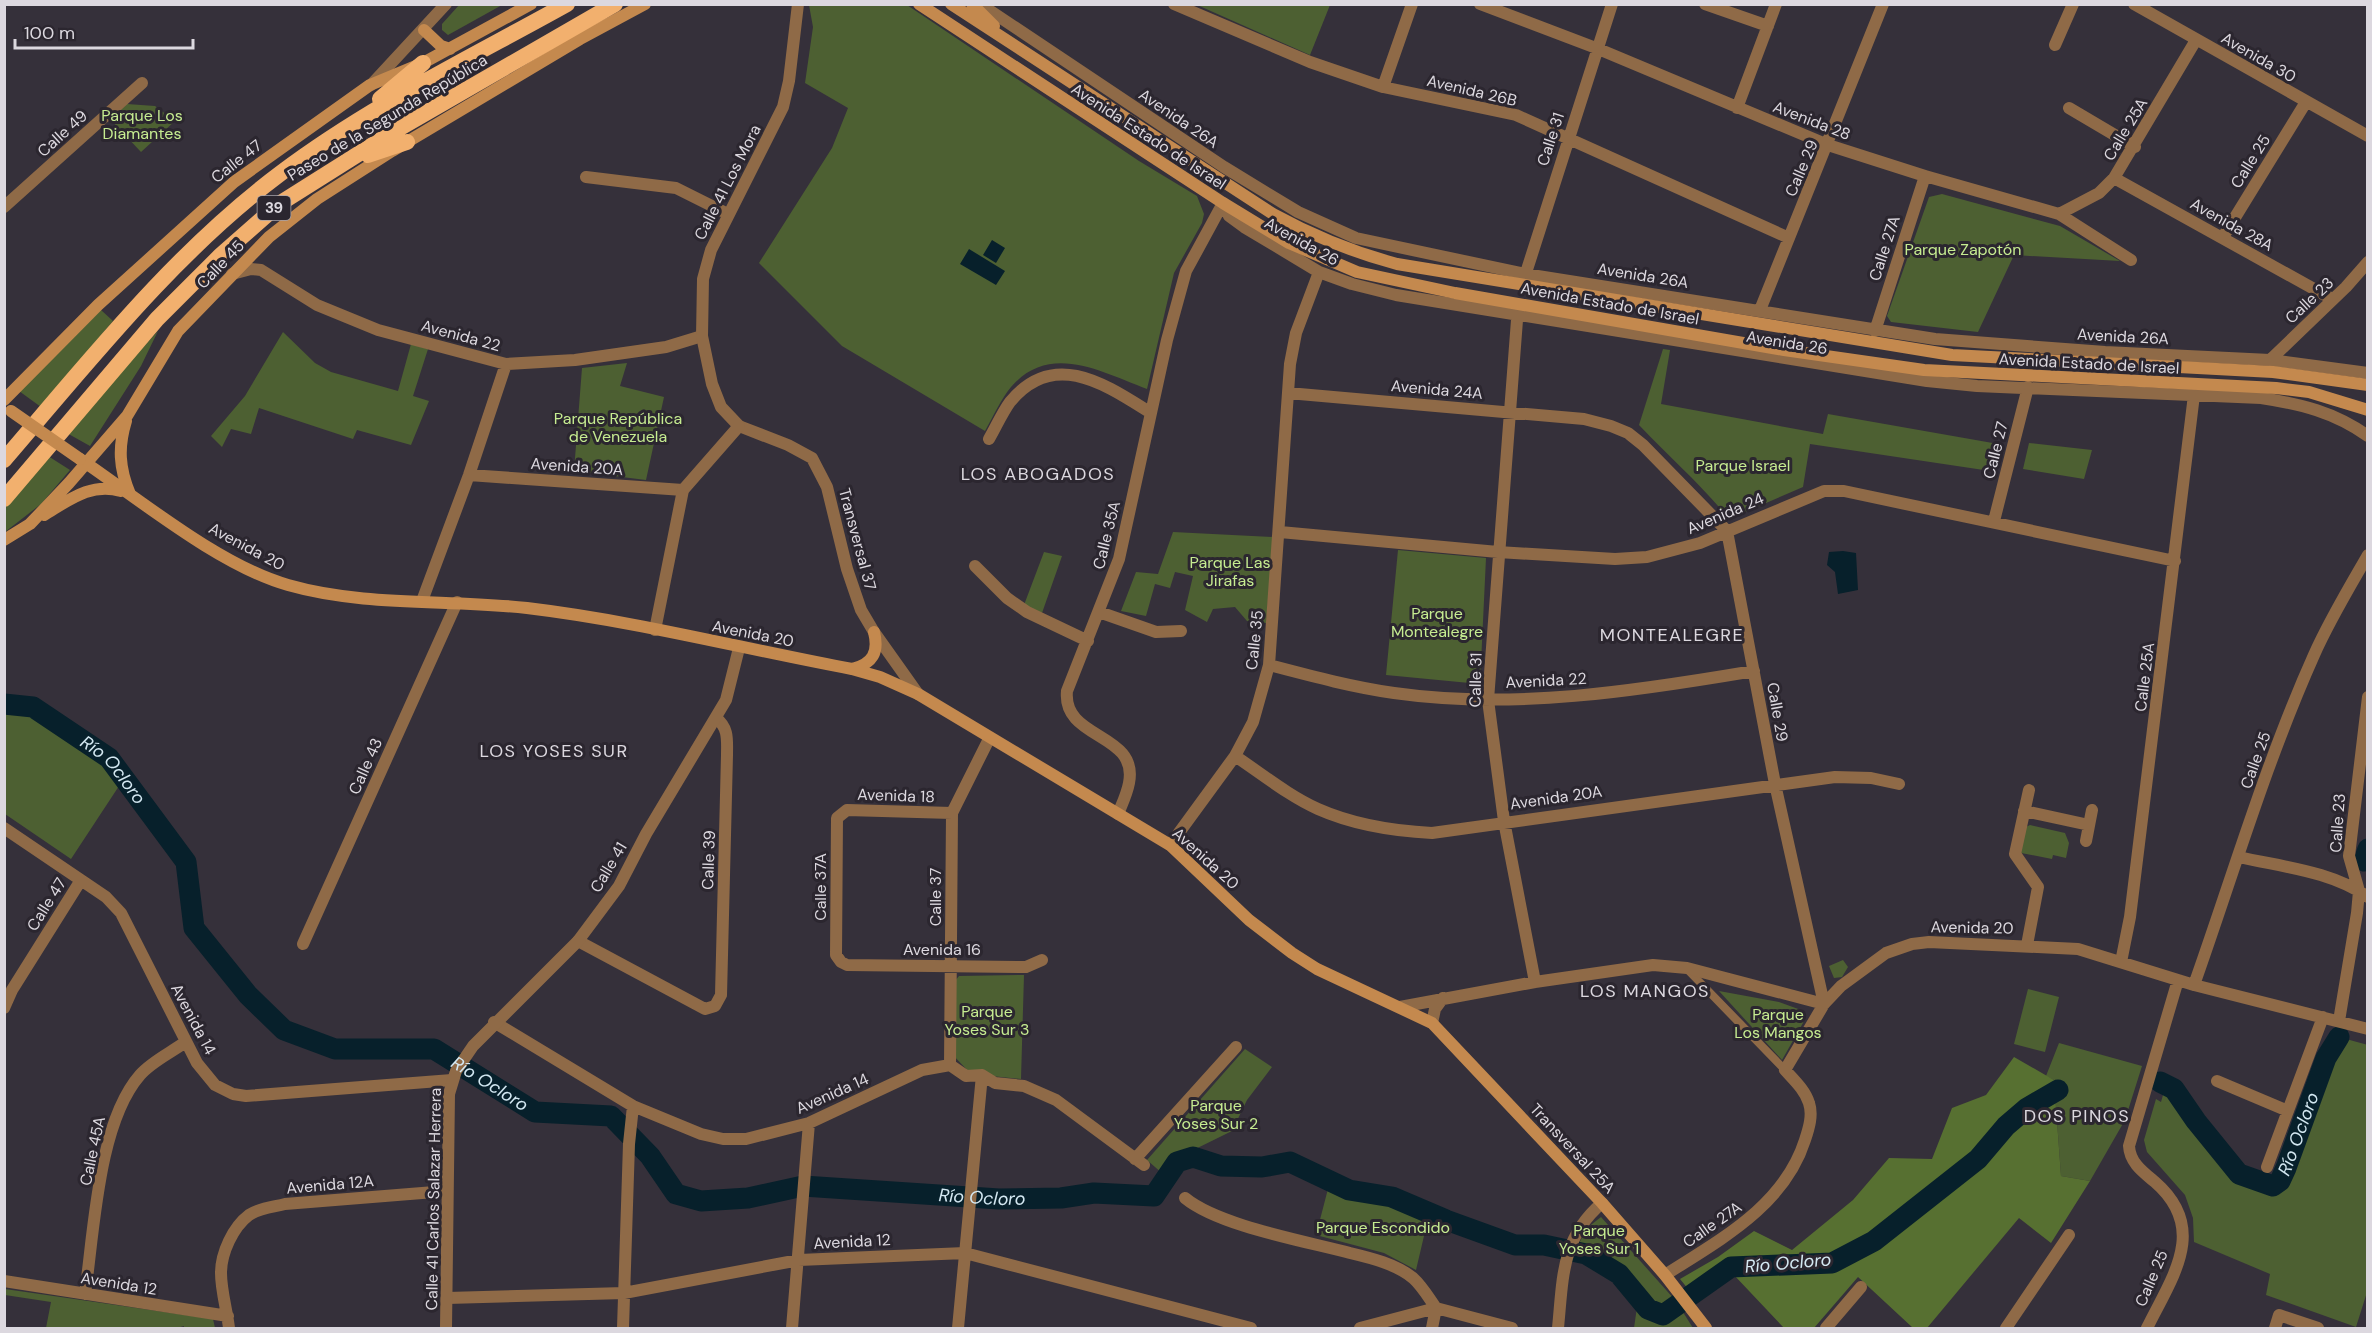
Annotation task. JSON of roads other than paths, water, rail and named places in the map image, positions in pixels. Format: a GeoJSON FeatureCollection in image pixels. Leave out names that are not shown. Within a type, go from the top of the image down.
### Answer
{"type":"FeatureCollection","features":[{"type":"Feature","properties":{"kind":"highway","name":"Paseo de la Segunda República"},"geometry":{"type":"LineString","coordinates":[[4,460],[139,306],[217,226],[279,174],[348,125],[567,4]]}},
{"type":"Feature","properties":{"kind":"highway","name":"Paseo de la Segunda República"},"geometry":{"type":"LineString","coordinates":[[4,500],[157,319],[221,255],[279,204],[468,87],[615,4]]}},
{"type":"Feature","properties":{"kind":"highway"},"geometry":{"type":"LineString","coordinates":[[348,125],[423,63]]}},
{"type":"Feature","properties":{"kind":"highway"},"geometry":{"type":"LineString","coordinates":[[341,164],[407,142]]}},
{"type":"Feature","properties":{"kind":"main road","name":"Calle 47"},"geometry":{"type":"LineString","coordinates":[[6,406],[98,305],[234,182],[370,86],[423,63],[531,4]]}},
{"type":"Feature","properties":{"kind":"main road","name":"Calle 45"},"geometry":{"type":"LineString","coordinates":[[4,540],[30,524],[83,461],[127,416],[178,331],[255,252],[317,199],[407,142],[580,39],[645,4]]}},
{"type":"Feature","properties":{"kind":"main road","name":"Avenida Estado de Israel"},"geometry":{"type":"LineString","coordinates":[[919,4],[1223,203],[1289,243],[1357,272],[1518,310],[1705,336],[1850,360],[1948,373],[2276,388],[2309,392],[2367,410]]}},
{"type":"Feature","properties":{"kind":"main road","name":"Avenida Estado de Israel"},"geometry":{"type":"LineString","coordinates":[[951,4],[1253,201],[1327,242],[1397,264],[1524,279],[1952,355],[2273,372],[2367,385]]}},
{"type":"Feature","properties":{"kind":"main road"},"geometry":{"type":"LineString","coordinates":[[972,4],[1014,46]]}},
{"type":"Feature","properties":{"kind":"main road"},"geometry":{"type":"LineString","coordinates":[[424,30],[441,46],[450,49]]}},
{"type":"Feature","properties":{"kind":"main road"},"geometry":{"type":"LineString","coordinates":[[1705,336],[1731,349]]}},
{"type":"Feature","properties":{"kind":"main road"},"geometry":{"type":"LineString","coordinates":[[1816,363],[1850,360]]}},
{"type":"Feature","properties":{"kind":"main road","name":"Avenida 20"},"geometry":{"type":"LineString","coordinates":[[6,406],[131,495],[222,554],[288,585],[347,596],[528,608],[655,630],[852,669],[880,677],[918,694],[989,739],[1170,845],[1249,920],[1292,953],[1326,973],[1400,1007]]}},
{"type":"Feature","properties":{"kind":"main road"},"geometry":{"type":"LineString","coordinates":[[127,416],[120,441],[120,458],[124,480],[131,495]]}},
{"type":"Feature","properties":{"kind":"main road"},"geometry":{"type":"LineString","coordinates":[[30,524],[91,490],[107,487],[131,495]]}},
{"type":"Feature","properties":{"kind":"main road"},"geometry":{"type":"LineString","coordinates":[[852,669],[862,667],[874,657],[877,646],[874,632]]}},
{"type":"Feature","properties":{"kind":"main road","name":"Transversal 25A"},"geometry":{"type":"LineString","coordinates":[[1400,1007],[1432,1023],[1602,1203],[1667,1276],[1695,1311],[1706,1329]]}},
{"type":"Feature","properties":{"kind":"street"},"geometry":{"type":"LineString","coordinates":[[370,86],[446,4]]}},
{"type":"Feature","properties":{"kind":"street","name":"Calle 41 Los Mora"},"geometry":{"type":"LineString","coordinates":[[739,426],[721,407],[712,384],[702,336],[703,279],[711,250],[728,214],[762,154],[783,107],[789,81],[798,4]]}},
{"type":"Feature","properties":{"kind":"street","name":"Avenida 26A"},"geometry":{"type":"LineString","coordinates":[[980,4],[1224,167],[1298,212],[1356,238],[1524,279],[1760,310],[1875,331],[1994,345],[2270,360],[2367,373]]}},
{"type":"Feature","properties":{"kind":"street","name":"Avenida 26B"},"geometry":{"type":"LineString","coordinates":[[1174,4],[1310,62],[1383,87],[1516,116],[1789,238]]}},
{"type":"Feature","properties":{"kind":"street"},"geometry":{"type":"LineString","coordinates":[[1383,87],[1412,4]]}},
{"type":"Feature","properties":{"kind":"street","name":"Avenida 28"},"geometry":{"type":"LineString","coordinates":[[1480,4],[1596,48],[1828,145],[1925,176],[2059,214],[2132,260]]}},
{"type":"Feature","properties":{"kind":"street","name":"Calle 31"},"geometry":{"type":"LineString","coordinates":[[1524,279],[1596,48],[1612,4]]}},
{"type":"Feature","properties":{"kind":"street"},"geometry":{"type":"LineString","coordinates":[[1705,4],[1768,26]]}},
{"type":"Feature","properties":{"kind":"street"},"geometry":{"type":"LineString","coordinates":[[1737,108],[1776,4]]}},
{"type":"Feature","properties":{"kind":"street","name":"Calle 29"},"geometry":{"type":"LineString","coordinates":[[1760,310],[1883,4]]}},
{"type":"Feature","properties":{"kind":"street"},"geometry":{"type":"LineString","coordinates":[[2055,45],[2073,4]]}},
{"type":"Feature","properties":{"kind":"street","name":"Avenida 30"},"geometry":{"type":"LineString","coordinates":[[2134,4],[2367,136]]}},
{"type":"Feature","properties":{"kind":"street","name":"Calle 25A"},"geometry":{"type":"LineString","coordinates":[[2059,214],[2099,193],[2114,178],[2135,147],[2196,40]]}},
{"type":"Feature","properties":{"kind":"street","name":"Calle 49"},"geometry":{"type":"LineString","coordinates":[[4,207],[142,83]]}},
{"type":"Feature","properties":{"kind":"street","name":"Calle 25"},"geometry":{"type":"LineString","coordinates":[[2223,237],[2306,102]]}},
{"type":"Feature","properties":{"kind":"street"},"geometry":{"type":"LineString","coordinates":[[2069,108],[2135,147]]}},
{"type":"Feature","properties":{"kind":"street","name":"Calle 27A"},"geometry":{"type":"LineString","coordinates":[[1875,331],[1925,176]]}},
{"type":"Feature","properties":{"kind":"street"},"geometry":{"type":"LineString","coordinates":[[586,177],[676,188],[728,214]]}},
{"type":"Feature","properties":{"kind":"street","name":"Avenida 28A"},"geometry":{"type":"LineString","coordinates":[[2114,178],[2332,299]]}},
{"type":"Feature","properties":{"kind":"street","name":"Avenida 26"},"geometry":{"type":"LineString","coordinates":[[1223,203],[1229,216],[1244,227],[1319,272],[1396,296],[1518,310],[1731,349],[1928,381],[2261,398],[2296,403],[2329,412],[2367,436]]}},
{"type":"Feature","properties":{"kind":"street","name":"Calle 35A"},"geometry":{"type":"LineString","coordinates":[[1118,814],[1129,783],[1126,757],[1114,744],[1074,720],[1067,706],[1071,679],[1119,559],[1185,271],[1223,203]]}},
{"type":"Feature","properties":{"kind":"street"},"geometry":{"type":"LineString","coordinates":[[232,274],[251,269],[261,270],[255,252]]}},
{"type":"Feature","properties":{"kind":"street","name":"Calle 23"},"geometry":{"type":"LineString","coordinates":[[2270,360],[2367,262]]}},
{"type":"Feature","properties":{"kind":"street","name":"Avenida 22"},"geometry":{"type":"LineString","coordinates":[[261,270],[317,304],[378,330],[506,364],[575,360],[666,347],[702,336]]}},
{"type":"Feature","properties":{"kind":"street","name":"Calle 35"},"geometry":{"type":"LineString","coordinates":[[1170,845],[1235,756],[1257,713],[1269,665],[1288,393],[1296,333],[1319,272]]}},
{"type":"Feature","properties":{"kind":"street","name":"Calle 31"},"geometry":{"type":"LineString","coordinates":[[1518,310],[1508,411],[1488,700],[1504,821],[1535,982]]}},
{"type":"Feature","properties":{"kind":"street"},"geometry":{"type":"LineString","coordinates":[[422,601],[469,475],[506,364]]}},
{"type":"Feature","properties":{"kind":"street"},"geometry":{"type":"LineString","coordinates":[[989,439],[1009,404],[1022,389],[1044,377],[1057,374],[1091,379],[1151,413]]}},
{"type":"Feature","properties":{"kind":"street","name":"Calle 27"},"geometry":{"type":"LineString","coordinates":[[1994,521],[2028,387]]}},
{"type":"Feature","properties":{"kind":"street","name":"Avenida 24A"},"geometry":{"type":"LineString","coordinates":[[1288,393],[1584,419],[1628,433],[1643,445],[1727,531]]}},
{"type":"Feature","properties":{"kind":"street","name":"Calle 25A"},"geometry":{"type":"LineString","coordinates":[[2121,962],[2130,917],[2194,395]]}},
{"type":"Feature","properties":{"kind":"street"},"geometry":{"type":"LineString","coordinates":[[655,630],[682,490],[739,426]]}},
{"type":"Feature","properties":{"kind":"street","name":"Transversal 37"},"geometry":{"type":"LineString","coordinates":[[739,426],[788,444],[812,458],[827,487],[847,569],[861,610],[918,694]]}},
{"type":"Feature","properties":{"kind":"street","name":"Avenida 20A"},"geometry":{"type":"LineString","coordinates":[[469,475],[682,490]]}},
{"type":"Feature","properties":{"kind":"street","name":"Avenida 24"},"geometry":{"type":"LineString","coordinates":[[1280,532],[1498,552],[1615,559],[1647,557],[1675,551],[1824,491],[1844,491],[2175,561]]}},
{"type":"Feature","properties":{"kind":"street","name":"Calle 29"},"geometry":{"type":"LineString","coordinates":[[1727,531],[1775,784],[1824,1004]]}},
{"type":"Feature","properties":{"kind":"street","name":"Calle 25"},"geometry":{"type":"LineString","coordinates":[[2194,985],[2270,764],[2314,654],[2367,555]]}},
{"type":"Feature","properties":{"kind":"street"},"geometry":{"type":"LineString","coordinates":[[975,566],[1008,598],[1027,612],[1088,641]]}},
{"type":"Feature","properties":{"kind":"street","name":"Calle 43"},"geometry":{"type":"LineString","coordinates":[[303,944],[457,602]]}},
{"type":"Feature","properties":{"kind":"street"},"geometry":{"type":"LineString","coordinates":[[1099,612],[1156,632],[1181,631]]}},
{"type":"Feature","properties":{"kind":"street","name":"Calle 41"},"geometry":{"type":"LineString","coordinates":[[454,1076],[473,1046],[494,1022],[578,941],[619,886],[646,834],[726,700],[739,648]]}},
{"type":"Feature","properties":{"kind":"street","name":"Avenida 22"},"geometry":{"type":"LineString","coordinates":[[1269,665],[1337,683],[1396,693],[1488,700],[1642,690],[1754,671]]}},
{"type":"Feature","properties":{"kind":"street","name":"Calle 23"},"geometry":{"type":"LineString","coordinates":[[2339,1021],[2363,894],[2349,856],[2367,697]]}},
{"type":"Feature","properties":{"kind":"street","name":"Calle 39"},"geometry":{"type":"LineString","coordinates":[[578,941],[705,1009],[715,1006],[721,995],[728,755],[727,731],[716,718]]}},
{"type":"Feature","properties":{"kind":"street","name":"Calle 37"},"geometry":{"type":"LineString","coordinates":[[950,1065],[952,813],[989,739]]}},
{"type":"Feature","properties":{"kind":"street","name":"Avenida 20A"},"geometry":{"type":"LineString","coordinates":[[1235,756],[1318,809],[1366,825],[1399,832],[1432,833],[1504,821],[1835,777],[1871,778],[1899,784]]}},
{"type":"Feature","properties":{"kind":"street"},"geometry":{"type":"LineString","coordinates":[[2027,945],[2038,887],[2015,854],[2029,790]]}},
{"type":"Feature","properties":{"kind":"street","name":"Avenida 18"},"geometry":{"type":"LineString","coordinates":[[841,812],[847,810],[952,813]]}},
{"type":"Feature","properties":{"kind":"street"},"geometry":{"type":"LineString","coordinates":[[2086,841],[2092,810]]}},
{"type":"Feature","properties":{"kind":"street"},"geometry":{"type":"LineString","coordinates":[[2024,811],[2089,825]]}},
{"type":"Feature","properties":{"kind":"street","name":"Calle 37A"},"geometry":{"type":"LineString","coordinates":[[841,812],[837,818],[836,955],[841,962]]}},
{"type":"Feature","properties":{"kind":"street","name":"Avenida 14"},"geometry":{"type":"LineString","coordinates":[[4,828],[106,897],[121,913],[184,1043],[215,1084],[233,1094],[246,1096],[454,1076]]}},
{"type":"Feature","properties":{"kind":"street"},"geometry":{"type":"LineString","coordinates":[[2239,857],[2323,875],[2363,894]]}},
{"type":"Feature","properties":{"kind":"street","name":"Calle 47"},"geometry":{"type":"LineString","coordinates":[[4,1008],[12,990],[81,880]]}},
{"type":"Feature","properties":{"kind":"street","name":"Avenida 20"},"geometry":{"type":"LineString","coordinates":[[1824,1004],[1858,972],[1886,953],[1912,944],[1945,941],[2078,950],[2194,985],[2367,1029]]}},
{"type":"Feature","properties":{"kind":"street","name":"Avenida 16"},"geometry":{"type":"LineString","coordinates":[[841,962],[848,965],[951,964],[1026,967],[1042,960]]}},
{"type":"Feature","properties":{"kind":"street"},"geometry":{"type":"LineString","coordinates":[[1400,1007],[1535,982],[1638,967],[1686,968],[1824,1004],[1785,1070],[1686,968]]}},
{"type":"Feature","properties":{"kind":"street","name":"Calle 25"},"geometry":{"type":"LineString","coordinates":[[2147,1329],[2176,1267],[2183,1230],[2175,1200],[2131,1157],[2130,1139],[2178,980]]}},
{"type":"Feature","properties":{"kind":"street"},"geometry":{"type":"LineString","coordinates":[[1432,1023],[1435,1009],[1443,998]]}},
{"type":"Feature","properties":{"kind":"street"},"geometry":{"type":"LineString","coordinates":[[2267,1167],[2324,1017]]}},
{"type":"Feature","properties":{"kind":"street","name":"Avenida 14"},"geometry":{"type":"LineString","coordinates":[[494,1022],[633,1106],[700,1134],[723,1139],[746,1139],[809,1123],[922,1070],[950,1065]]}},
{"type":"Feature","properties":{"kind":"street","name":"Calle 45A"},"geometry":{"type":"LineString","coordinates":[[85,1294],[106,1153],[114,1119],[122,1098],[142,1072],[184,1043]]}},
{"type":"Feature","properties":{"kind":"street"},"geometry":{"type":"LineString","coordinates":[[950,1065],[966,1076],[982,1075],[995,1083],[1024,1086],[1056,1100],[1139,1162],[1236,1047]]}},
{"type":"Feature","properties":{"kind":"street","name":"Calle 27A"},"geometry":{"type":"LineString","coordinates":[[1667,1276],[1740,1227],[1764,1206],[1802,1149],[1809,1130],[1810,1104],[1802,1089],[1785,1070]]}},
{"type":"Feature","properties":{"kind":"street"},"geometry":{"type":"LineString","coordinates":[[958,1329],[982,1075]]}},
{"type":"Feature","properties":{"kind":"street","name":"Calle 41 Carlos Salazar Herrera"},"geometry":{"type":"LineString","coordinates":[[446,1329],[449,1095],[454,1076]]}},
{"type":"Feature","properties":{"kind":"street"},"geometry":{"type":"LineString","coordinates":[[2217,1081],[2288,1111]]}},
{"type":"Feature","properties":{"kind":"street"},"geometry":{"type":"LineString","coordinates":[[623,1329],[629,1144],[633,1106]]}},
{"type":"Feature","properties":{"kind":"street"},"geometry":{"type":"LineString","coordinates":[[792,1329],[809,1123]]}},
{"type":"Feature","properties":{"kind":"street","name":"Avenida 12A"},"geometry":{"type":"LineString","coordinates":[[228,1322],[221,1272],[223,1254],[230,1240],[249,1215],[262,1209],[447,1191]]}},
{"type":"Feature","properties":{"kind":"street"},"geometry":{"type":"LineString","coordinates":[[1185,1198],[1196,1207],[1226,1220],[1372,1259],[1401,1271],[1414,1279],[1436,1308],[1432,1329]]}},
{"type":"Feature","properties":{"kind":"street"},"geometry":{"type":"LineString","coordinates":[[1558,1329],[1565,1260],[1581,1223],[1602,1203]]}},
{"type":"Feature","properties":{"kind":"street"},"geometry":{"type":"LineString","coordinates":[[2006,1329],[2069,1235]]}},
{"type":"Feature","properties":{"kind":"street","name":"Avenida 12"},"geometry":{"type":"LineString","coordinates":[[447,1298],[624,1293],[799,1260],[965,1252],[1251,1329]]}},
{"type":"Feature","properties":{"kind":"street","name":"Avenida 12"},"geometry":{"type":"LineString","coordinates":[[4,1281],[228,1322]]}},
{"type":"Feature","properties":{"kind":"street"},"geometry":{"type":"LineString","coordinates":[[1826,1329],[1861,1287]]}},
{"type":"Feature","properties":{"kind":"street"},"geometry":{"type":"LineString","coordinates":[[1360,1329],[1436,1308],[1512,1329]]}},
{"type":"Feature","properties":{"kind":"street"},"geometry":{"type":"LineString","coordinates":[[2275,1329],[2279,1315],[2318,1329]]}},
{"type":"Feature","properties":{"kind":"water"},"geometry":{"type":"Polygon","coordinates":[[[992,240],[1005,248],[996,263],[983,255],[992,240]]]}},
{"type":"Feature","properties":{"kind":"water"},"geometry":{"type":"Polygon","coordinates":[[[969,249],[1005,271],[996,285],[960,264],[969,249]]]}},
{"type":"Feature","properties":{"kind":"water"},"geometry":{"type":"Polygon","coordinates":[[[1829,552],[1856,553],[1858,590],[1838,594],[1835,572],[1827,565],[1829,552]]]}},
{"type":"Feature","properties":{"kind":"waterway","name":"Río Ocloro"},"geometry":{"type":"LineString","coordinates":[[4,704],[33,707],[109,758],[186,862],[194,928],[248,995],[284,1030],[335,1049],[434,1049],[535,1112],[611,1116],[650,1156],[676,1194],[701,1201],[748,1198],[803,1186],[999,1199],[1061,1198],[1094,1193],[1154,1196],[1177,1162],[1193,1157],[1221,1166],[1262,1167],[1290,1162],[1349,1190],[1392,1197],[1515,1245],[1544,1245],[1586,1254],[1619,1274],[1648,1309],[1663,1315],[1731,1267],[1832,1263],[1874,1241],[1978,1159],[2006,1126],[2027,1108],[2058,1090]]}},
{"type":"Feature","properties":{"kind":"waterway","name":"Río Ocloro"},"geometry":{"type":"LineString","coordinates":[[2364,861],[2368,849]]}},
{"type":"Feature","properties":{"kind":"waterway","name":"Río Ocloro"},"geometry":{"type":"LineString","coordinates":[[2160,1082],[2174,1089],[2196,1121],[2239,1174],[2273,1186],[2280,1181],[2286,1168],[2326,1058],[2339,1037]]}},
{"type":"Feature","properties":{"kind":"district","name":"LOS ABOGADOS"},"geometry":{"type":"Point","coordinates":[1038,474]}},
{"type":"Feature","properties":{"kind":"district","name":"MONTEALEGRE"},"geometry":{"type":"Point","coordinates":[1672,635]}},
{"type":"Feature","properties":{"kind":"district","name":"LOS YOSES SUR"},"geometry":{"type":"Point","coordinates":[554,751]}},
{"type":"Feature","properties":{"kind":"district","name":"LOS MANGOS"},"geometry":{"type":"Point","coordinates":[1645,991]}},
{"type":"Feature","properties":{"kind":"district","name":"DOS PINOS"},"geometry":{"type":"Point","coordinates":[2077,1116]}},
{"type":"Feature","properties":{"kind":"park label","name":"Parque Los Diamantes"},"geometry":{"type":"Point","coordinates":[142,124]}},
{"type":"Feature","properties":{"kind":"park label","name":"Parque Zapotón"},"geometry":{"type":"Point","coordinates":[1963,249]}},
{"type":"Feature","properties":{"kind":"park label","name":"Parque República de Venezuela"},"geometry":{"type":"Point","coordinates":[618,427]}},
{"type":"Feature","properties":{"kind":"park label","name":"Parque Israel"},"geometry":{"type":"Point","coordinates":[1743,465]}},
{"type":"Feature","properties":{"kind":"park label","name":"Parque Las Jirafas"},"geometry":{"type":"Point","coordinates":[1230,571]}},
{"type":"Feature","properties":{"kind":"park label","name":"Parque Montealegre"},"geometry":{"type":"Point","coordinates":[1437,622]}},
{"type":"Feature","properties":{"kind":"park label","name":"Parque Yoses Sur 3"},"geometry":{"type":"Point","coordinates":[987,1020]}},
{"type":"Feature","properties":{"kind":"park label","name":"Parque Los Mangos"},"geometry":{"type":"Point","coordinates":[1778,1023]}},
{"type":"Feature","properties":{"kind":"park label","name":"Parque Yoses Sur 2"},"geometry":{"type":"Point","coordinates":[1216,1114]}},
{"type":"Feature","properties":{"kind":"park label","name":"Parque Escondido"},"geometry":{"type":"Point","coordinates":[1383,1227]}},
{"type":"Feature","properties":{"kind":"park label","name":"Parque Yoses Sur 1"},"geometry":{"type":"Point","coordinates":[1599,1239]}}]}
